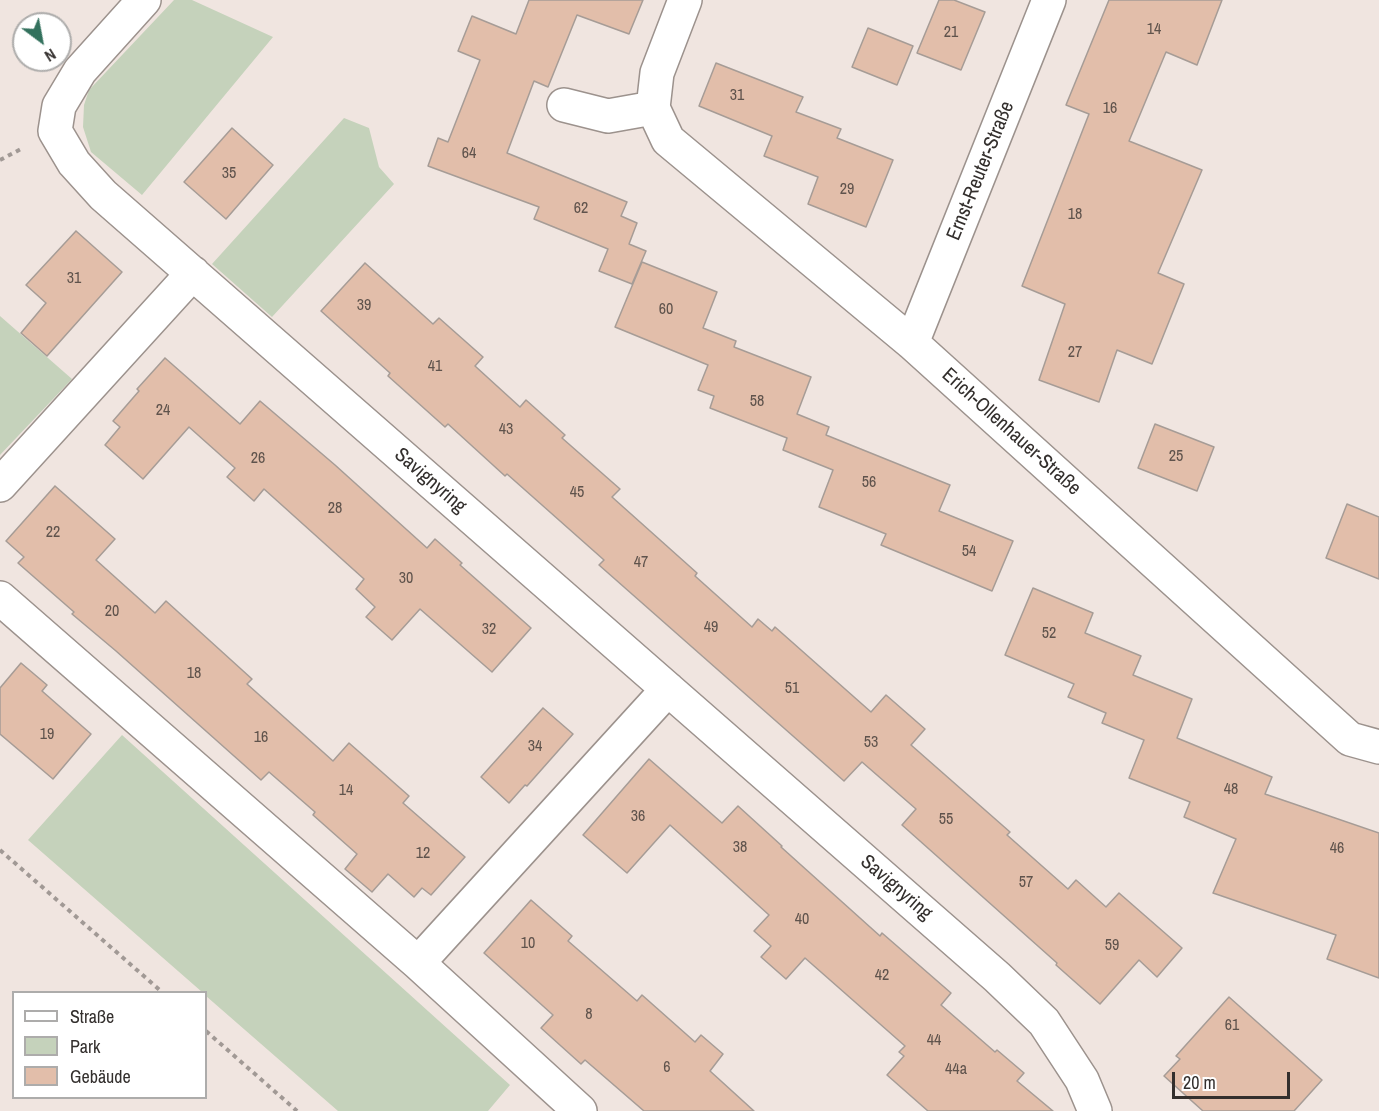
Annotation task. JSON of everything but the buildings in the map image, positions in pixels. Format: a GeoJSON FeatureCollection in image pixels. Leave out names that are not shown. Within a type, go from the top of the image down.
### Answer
{"type":"FeatureCollection","features":[{"type":"Feature","properties":{"kind":"street","name":"Savignyring"},"geometry":{"type":"LineString","coordinates":[[144,0],[80,70],[59,105],[55,131],[74,163],[103,195],[997,976],[1044,1022],[1082,1080],[1095,1111]]}},
{"type":"Feature","properties":{"kind":"street"},"geometry":{"type":"LineString","coordinates":[[564,105],[608,116],[653,108],[657,74],[685,0]]}},
{"type":"Feature","properties":{"kind":"street","name":"Ernst-Reuter-Straße"},"geometry":{"type":"LineString","coordinates":[[912,343],[1049,0]]}},
{"type":"Feature","properties":{"kind":"street","name":"Erich-Ollenhauer-Straße"},"geometry":{"type":"LineString","coordinates":[[653,108],[668,140],[912,343],[1350,739],[1379,747]]}},
{"type":"Feature","properties":{"kind":"street"},"geometry":{"type":"LineString","coordinates":[[0,485],[193,273]]}},
{"type":"Feature","properties":{"kind":"street"},"geometry":{"type":"LineString","coordinates":[[0,598],[418,963],[580,1111]]}},
{"type":"Feature","properties":{"kind":"street"},"geometry":{"type":"LineString","coordinates":[[418,963],[668,689]]}},
{"type":"Feature","properties":{"kind":"path"},"geometry":{"type":"LineString","coordinates":[[0,850],[160,991]]}},
{"type":"Feature","properties":{"kind":"path"},"geometry":{"type":"LineString","coordinates":[[207,1032],[297,1111]]}},
{"type":"Feature","properties":{"kind":"green space"},"geometry":{"type":"Polygon","coordinates":[[[174,0],[192,0],[273,37],[142,195],[91,152],[83,127],[84,105],[89,90],[174,0]]]}},
{"type":"Feature","properties":{"kind":"green space"},"geometry":{"type":"Polygon","coordinates":[[[344,118],[369,128],[379,167],[394,184],[272,317],[212,264],[344,118]]]}},
{"type":"Feature","properties":{"kind":"green space"},"geometry":{"type":"Polygon","coordinates":[[[0,316],[72,379],[0,455],[0,316]]]}},
{"type":"Feature","properties":{"kind":"green space"},"geometry":{"type":"Polygon","coordinates":[[[122,735],[510,1085],[488,1111],[338,1111],[207,997],[207,991],[201,991],[28,840],[122,735]]]}}]}
